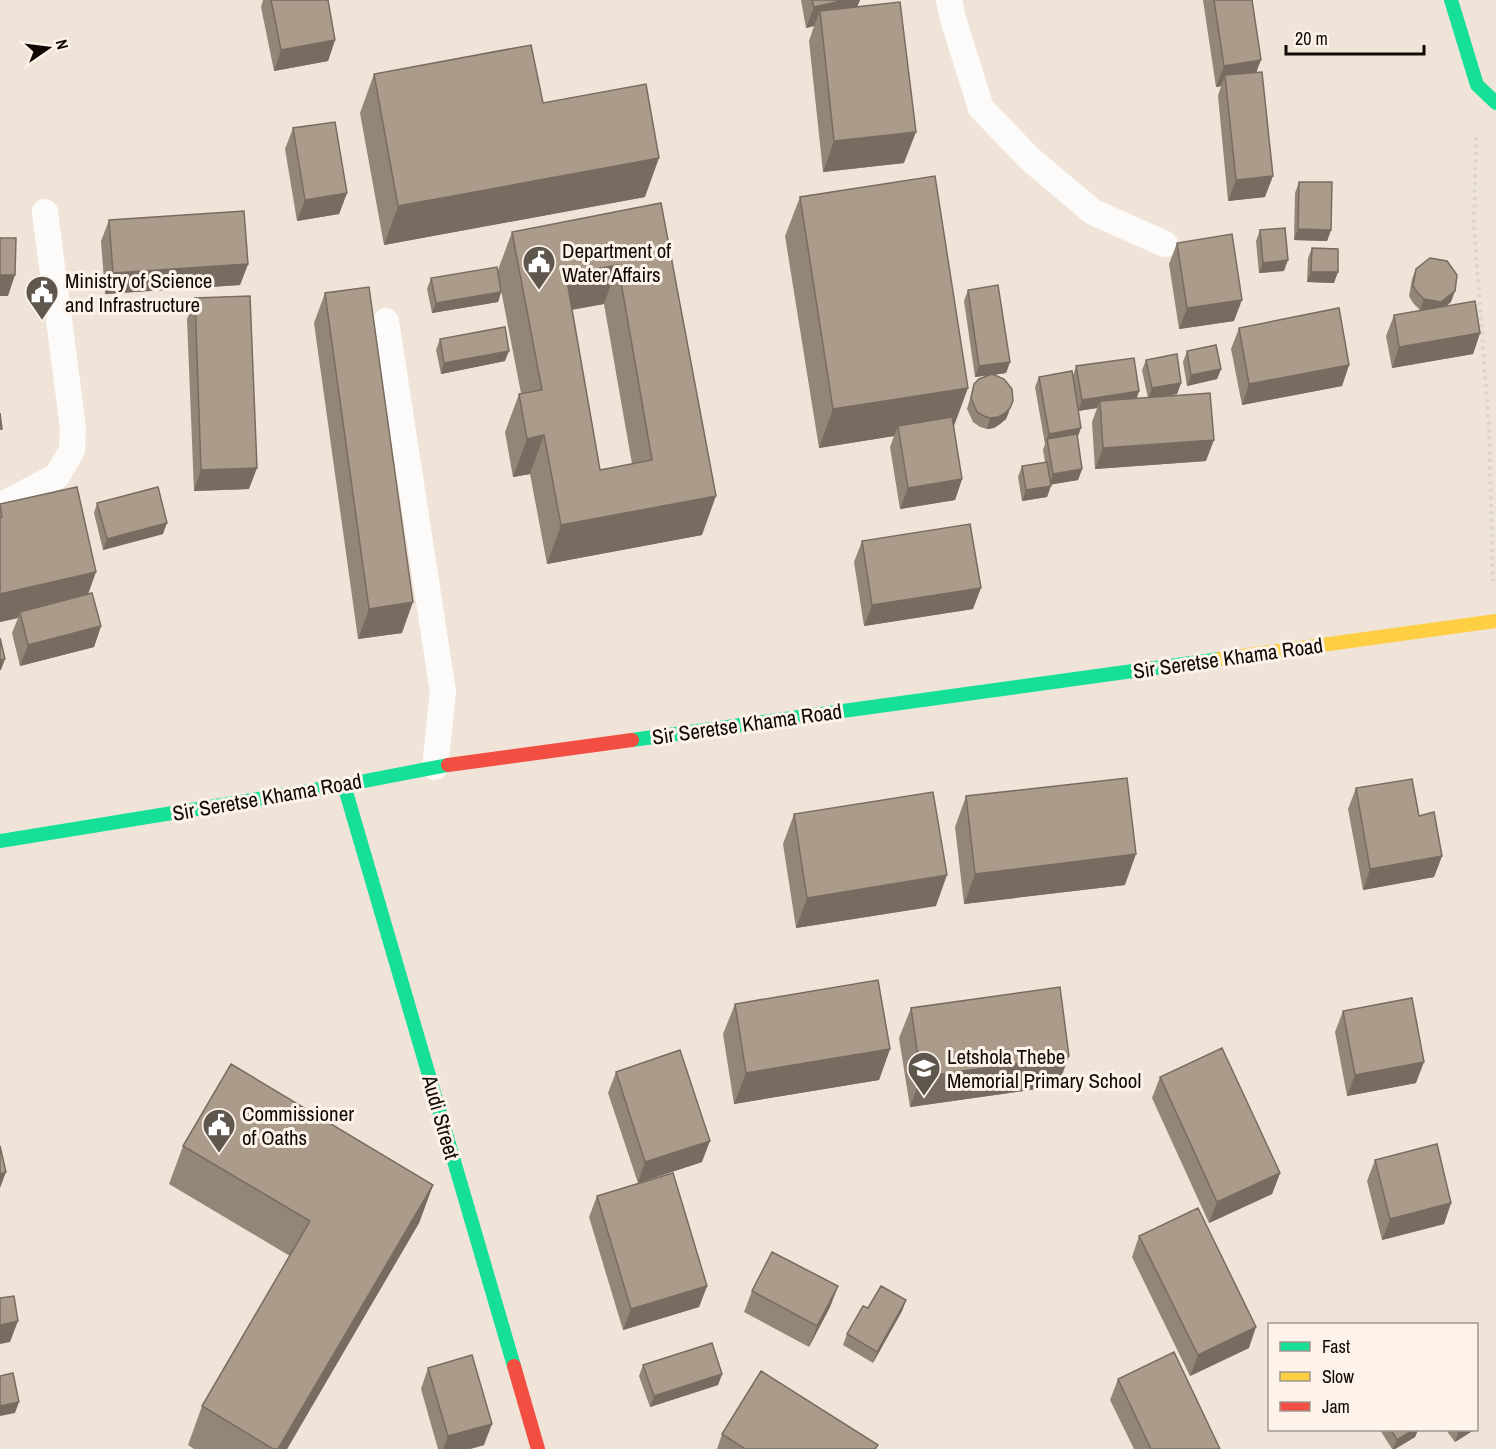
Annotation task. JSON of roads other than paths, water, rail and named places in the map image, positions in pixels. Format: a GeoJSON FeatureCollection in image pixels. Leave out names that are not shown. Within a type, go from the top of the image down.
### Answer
{"type":"FeatureCollection","features":[{"type":"Feature","properties":{"kind":"main road"},"geometry":{"type":"LineString","coordinates":[[1451,0],[1477,85],[1496,103]]}},
{"type":"Feature","properties":{"kind":"main road","name":"Sir Seretse Khama Road"},"geometry":{"type":"LineString","coordinates":[[0,842],[344,785],[435,767],[1495,621]]}},
{"type":"Feature","properties":{"kind":"main road","name":"Audi Street"},"geometry":{"type":"LineString","coordinates":[[344,785],[538,1449]]}},
{"type":"Feature","properties":{"kind":"lane"},"geometry":{"type":"LineString","coordinates":[[950,0],[953,19],[981,108],[1030,159],[1093,212],[1165,244]]}},
{"type":"Feature","properties":{"kind":"lane"},"geometry":{"type":"LineString","coordinates":[[0,506],[57,476],[72,450],[73,428],[45,212]]}},
{"type":"Feature","properties":{"kind":"lane"},"geometry":{"type":"LineString","coordinates":[[386,321],[443,692],[435,767]]}},
{"type":"Feature","properties":{"kind":"place","name":"Department of Water Affairs"},"geometry":{"type":"Point","coordinates":[539,291]}},
{"type":"Feature","properties":{"kind":"place","name":"Ministry of Science and Infrastructure"},"geometry":{"type":"Point","coordinates":[42,321]}},
{"type":"Feature","properties":{"kind":"place","name":"Letshola Thebe Memorial Primary School"},"geometry":{"type":"Point","coordinates":[924,1097]}},
{"type":"Feature","properties":{"kind":"place","name":"Commissioner of Oaths"},"geometry":{"type":"Point","coordinates":[219,1154]}}]}
